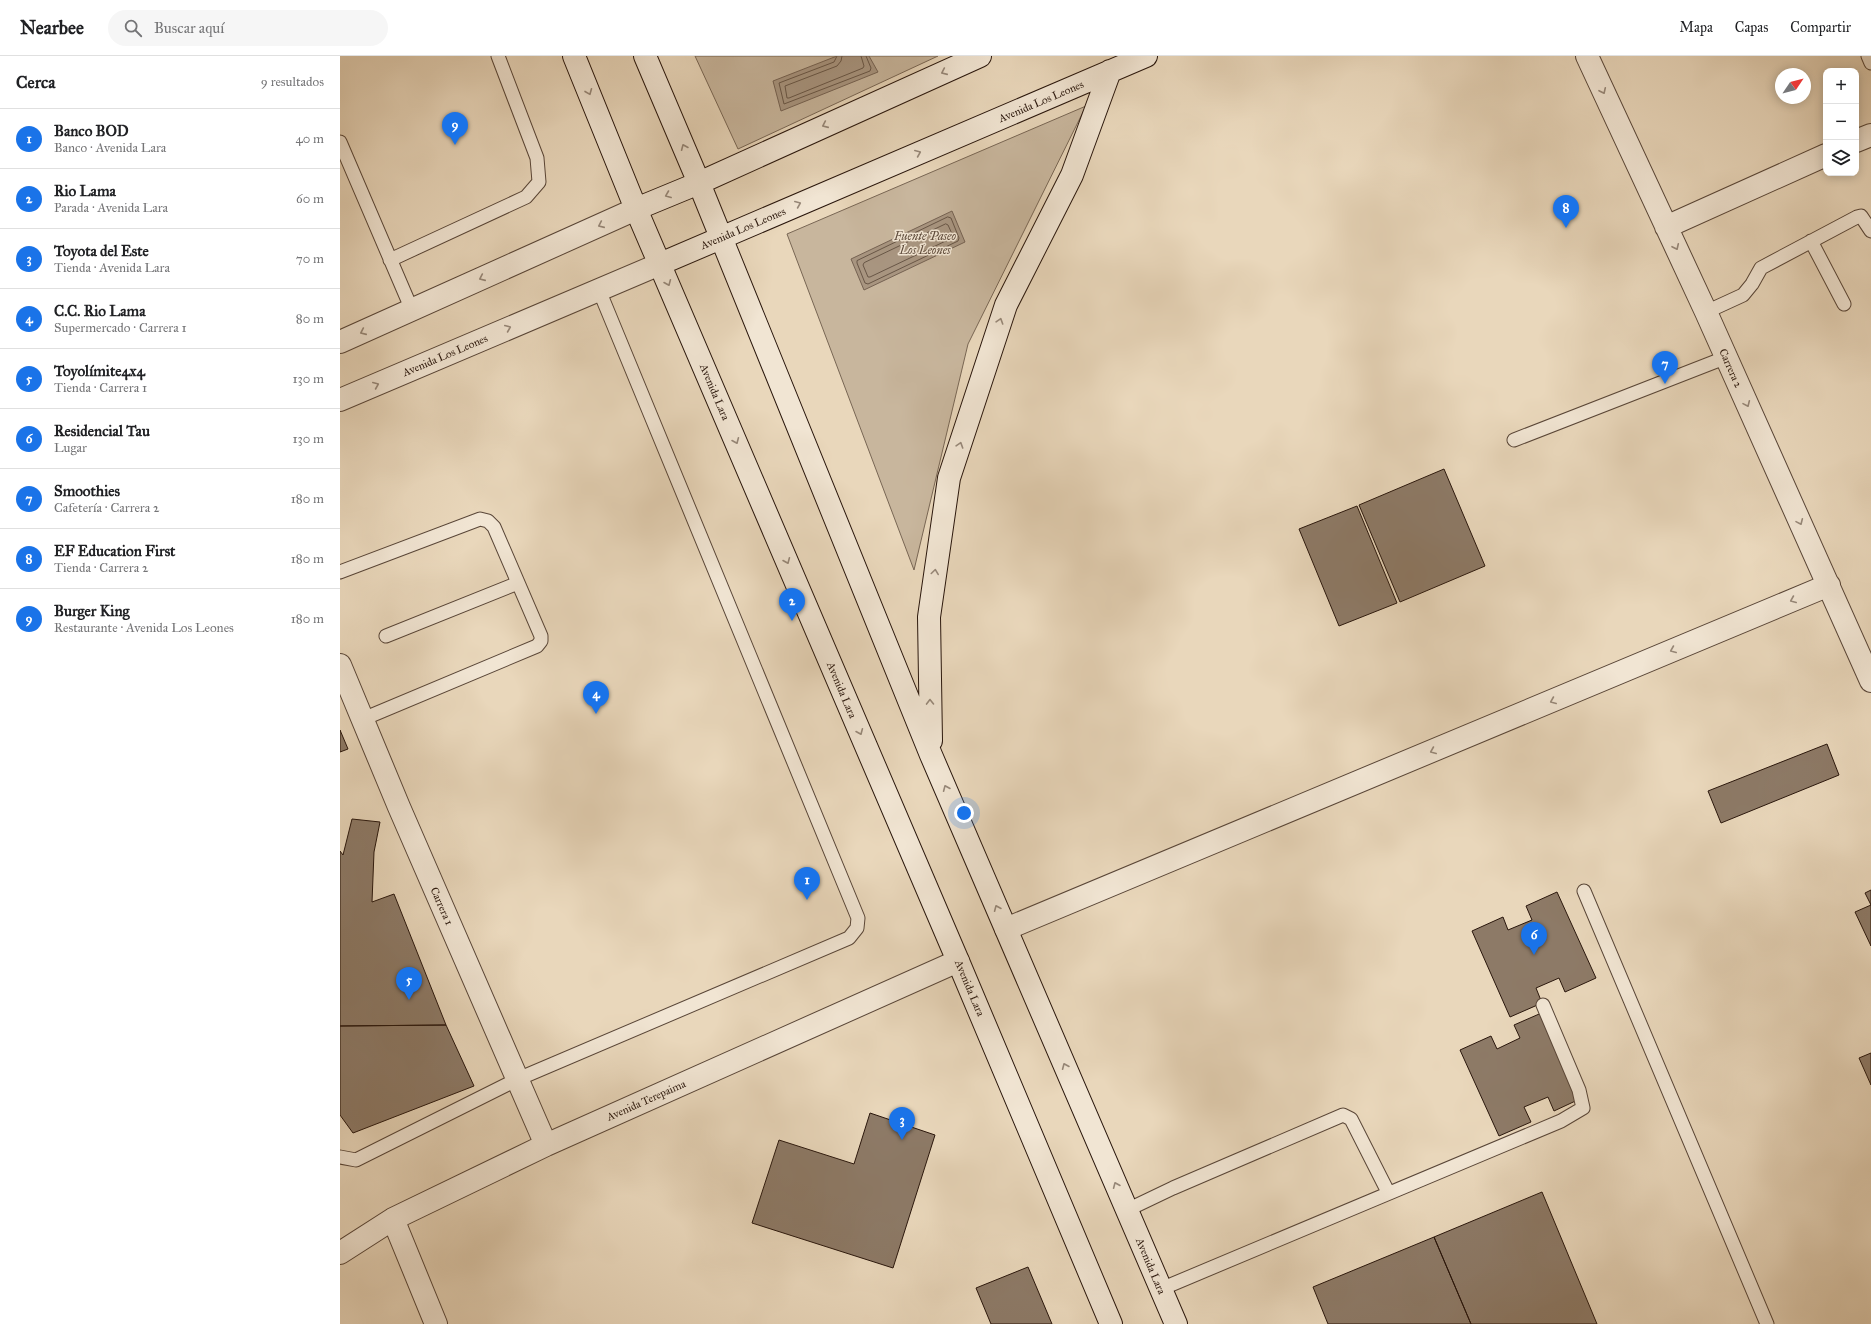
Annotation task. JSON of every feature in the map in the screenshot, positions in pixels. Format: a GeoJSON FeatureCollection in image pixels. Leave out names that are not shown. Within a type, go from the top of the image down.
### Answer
{"type":"FeatureCollection","features":[{"type":"Feature","properties":{"kind":"street","name":"Avenida Lara"},"geometry":{"type":"LineString","coordinates":[[574,56],[636,209],[958,961],[1111,1324]]}},
{"type":"Feature","properties":{"kind":"street","name":"Avenida Lara"},"geometry":{"type":"LineString","coordinates":[[645,56],[699,183],[931,755],[1176,1324]]}},
{"type":"Feature","properties":{"kind":"street"},"geometry":{"type":"LineString","coordinates":[[340,342],[636,209],[699,183],[980,56]]}},
{"type":"Feature","properties":{"kind":"street","name":"Avenida Los Leones"},"geometry":{"type":"LineString","coordinates":[[340,400],[1146,56]]}},
{"type":"Feature","properties":{"kind":"street","name":"Carrera 2"},"geometry":{"type":"LineString","coordinates":[[1587,56],[1706,312],[1871,681]]}},
{"type":"Feature","properties":{"kind":"street"},"geometry":{"type":"LineString","coordinates":[[931,755],[928,617],[949,478],[1006,305],[1072,175],[1110,71]]}},
{"type":"Feature","properties":{"kind":"street"},"geometry":{"type":"LineString","coordinates":[[1859,141],[1871,135]]}},
{"type":"Feature","properties":{"kind":"street"},"geometry":{"type":"LineString","coordinates":[[1666,227],[1823,156]]}},
{"type":"Feature","properties":{"kind":"street"},"geometry":{"type":"LineString","coordinates":[[1006,929],[1829,585]]}},
{"type":"Feature","properties":{"kind":"street","name":"Carrera 1"},"geometry":{"type":"LineString","coordinates":[[340,666],[546,1145]]}},
{"type":"Feature","properties":{"kind":"street","name":"Avenida Terepaima"},"geometry":{"type":"LineString","coordinates":[[340,1253],[393,1219],[546,1145],[958,961]]}},
{"type":"Feature","properties":{"kind":"street"},"geometry":{"type":"LineString","coordinates":[[393,1219],[436,1324]]}},
{"type":"Feature","properties":{"kind":"lane"},"geometry":{"type":"LineString","coordinates":[[390,260],[526,197],[538,182],[537,158],[498,56]]}},
{"type":"Feature","properties":{"kind":"lane"},"geometry":{"type":"LineString","coordinates":[[1868,56],[1871,63]]}},
{"type":"Feature","properties":{"kind":"lane"},"geometry":{"type":"LineString","coordinates":[[340,142],[412,310]]}},
{"type":"Feature","properties":{"kind":"lane"},"geometry":{"type":"LineString","coordinates":[[1706,312],[1743,294],[1752,284],[1761,268],[1861,216],[1871,231]]}},
{"type":"Feature","properties":{"kind":"lane"},"geometry":{"type":"LineString","coordinates":[[1811,241],[1844,304]]}},
{"type":"Feature","properties":{"kind":"lane"},"geometry":{"type":"LineString","coordinates":[[340,1157],[356,1160],[518,1079],[849,938],[857,928],[858,918],[599,290]]}},
{"type":"Feature","properties":{"kind":"lane"},"geometry":{"type":"LineString","coordinates":[[1514,440],[1726,357]]}},
{"type":"Feature","properties":{"kind":"lane"},"geometry":{"type":"LineString","coordinates":[[340,572],[480,519],[488,521],[494,527],[541,636],[541,641],[536,646],[363,719]]}},
{"type":"Feature","properties":{"kind":"lane"},"geometry":{"type":"LineString","coordinates":[[386,636],[518,583]]}},
{"type":"Feature","properties":{"kind":"lane"},"geometry":{"type":"LineString","coordinates":[[1584,891],[1767,1324]]}},
{"type":"Feature","properties":{"kind":"lane"},"geometry":{"type":"LineString","coordinates":[[1161,1289],[1388,1192],[1561,1121],[1583,1108],[1579,1090],[1543,1004]]}},
{"type":"Feature","properties":{"kind":"lane"},"geometry":{"type":"LineString","coordinates":[[1127,1210],[1173,1188],[1344,1114],[1352,1119],[1388,1192]]}},
{"type":"Feature","properties":{"kind":"shaded area"},"geometry":{"type":"Polygon","coordinates":[[[695,56],[938,56],[738,149],[695,56]]]}},
{"type":"Feature","properties":{"kind":"shaded area"},"geometry":{"type":"Polygon","coordinates":[[[1086,106],[968,344],[914,570],[787,234],[1086,106]]]}},
{"type":"Feature","properties":{"kind":"water"},"geometry":{"type":"Polygon","coordinates":[[[837,56],[869,56],[878,72],[781,111],[773,81],[837,56]]]}},
{"type":"Feature","properties":{"kind":"water","name":"Fuente Paseo Los Leones"},"geometry":{"type":"Polygon","coordinates":[[[952,211],[965,242],[864,290],[851,259],[952,211]]]}},
{"type":"Feature","properties":{"kind":"building"},"geometry":{"type":"Polygon","coordinates":[[[1444,469],[1485,566],[1400,602],[1359,505],[1444,469]]]}},
{"type":"Feature","properties":{"kind":"building"},"geometry":{"type":"Polygon","coordinates":[[[1357,506],[1397,603],[1339,626],[1299,529],[1357,506]]]}},
{"type":"Feature","properties":{"kind":"building"},"geometry":{"type":"Polygon","coordinates":[[[340,730],[348,749],[340,752],[340,730]]]}},
{"type":"Feature","properties":{"kind":"building"},"geometry":{"type":"Polygon","coordinates":[[[1827,744],[1839,775],[1721,823],[1708,791],[1827,744]]]}},
{"type":"Feature","properties":{"kind":"building"},"geometry":{"type":"Polygon","coordinates":[[[352,819],[380,822],[374,852],[372,902],[394,894],[446,1025],[340,1026],[340,851],[343,855],[352,819]]]}},
{"type":"Feature","properties":{"kind":"building"},"geometry":{"type":"Polygon","coordinates":[[[1871,890],[1871,905],[1865,893],[1871,890]]]}},
{"type":"Feature","properties":{"kind":"building"},"geometry":{"type":"Polygon","coordinates":[[[1557,892],[1596,978],[1565,992],[1559,978],[1536,988],[1542,1003],[1510,1017],[1472,931],[1503,917],[1508,930],[1532,920],[1526,906],[1557,892]]]}},
{"type":"Feature","properties":{"kind":"building"},"geometry":{"type":"Polygon","coordinates":[[[1871,905],[1871,946],[1855,912],[1871,905]]]}},
{"type":"Feature","properties":{"kind":"building"},"geometry":{"type":"Polygon","coordinates":[[[1546,1011],[1584,1097],[1554,1111],[1548,1097],[1524,1107],[1531,1122],[1499,1136],[1460,1050],[1491,1036],[1497,1049],[1520,1038],[1514,1025],[1546,1011]]]}},
{"type":"Feature","properties":{"kind":"building"},"geometry":{"type":"Polygon","coordinates":[[[446,1025],[474,1086],[353,1133],[340,1115],[340,1026],[446,1025]]]}},
{"type":"Feature","properties":{"kind":"building"},"geometry":{"type":"Polygon","coordinates":[[[1871,1053],[1871,1085],[1859,1058],[1871,1053]]]}},
{"type":"Feature","properties":{"kind":"building"},"geometry":{"type":"Polygon","coordinates":[[[870,1113],[935,1135],[893,1268],[752,1223],[779,1140],[854,1164],[870,1113]]]}},
{"type":"Feature","properties":{"kind":"building"},"geometry":{"type":"Polygon","coordinates":[[[1542,1192],[1597,1324],[1471,1324],[1434,1237],[1542,1192]]]}},
{"type":"Feature","properties":{"kind":"building"},"geometry":{"type":"Polygon","coordinates":[[[1434,1237],[1471,1324],[1328,1324],[1313,1287],[1434,1237]]]}},
{"type":"Feature","properties":{"kind":"building"},"geometry":{"type":"Polygon","coordinates":[[[1028,1267],[1052,1324],[991,1324],[976,1288],[1028,1267]]]}},
{"type":"Feature","properties":{"kind":"place","name":"Burger King"},"geometry":{"type":"Point","coordinates":[455,145]}},
{"type":"Feature","properties":{"kind":"place","name":"EF Education First"},"geometry":{"type":"Point","coordinates":[1566,228]}},
{"type":"Feature","properties":{"kind":"place","name":"Smoothies"},"geometry":{"type":"Point","coordinates":[1665,384]}},
{"type":"Feature","properties":{"kind":"place","name":"Rio Lama"},"geometry":{"type":"Point","coordinates":[792,621]}},
{"type":"Feature","properties":{"kind":"place","name":"C.C. Rio Lama"},"geometry":{"type":"Point","coordinates":[596,714]}},
{"type":"Feature","properties":{"kind":"place","name":"Banco BOD"},"geometry":{"type":"Point","coordinates":[807,900]}},
{"type":"Feature","properties":{"kind":"place","name":"Residencial Tau"},"geometry":{"type":"Point","coordinates":[1534,955]}},
{"type":"Feature","properties":{"kind":"place","name":"Toyolímite4x4"},"geometry":{"type":"Point","coordinates":[409,1000]}},
{"type":"Feature","properties":{"kind":"place","name":"Toyota del Este"},"geometry":{"type":"Point","coordinates":[902,1140]}}]}
